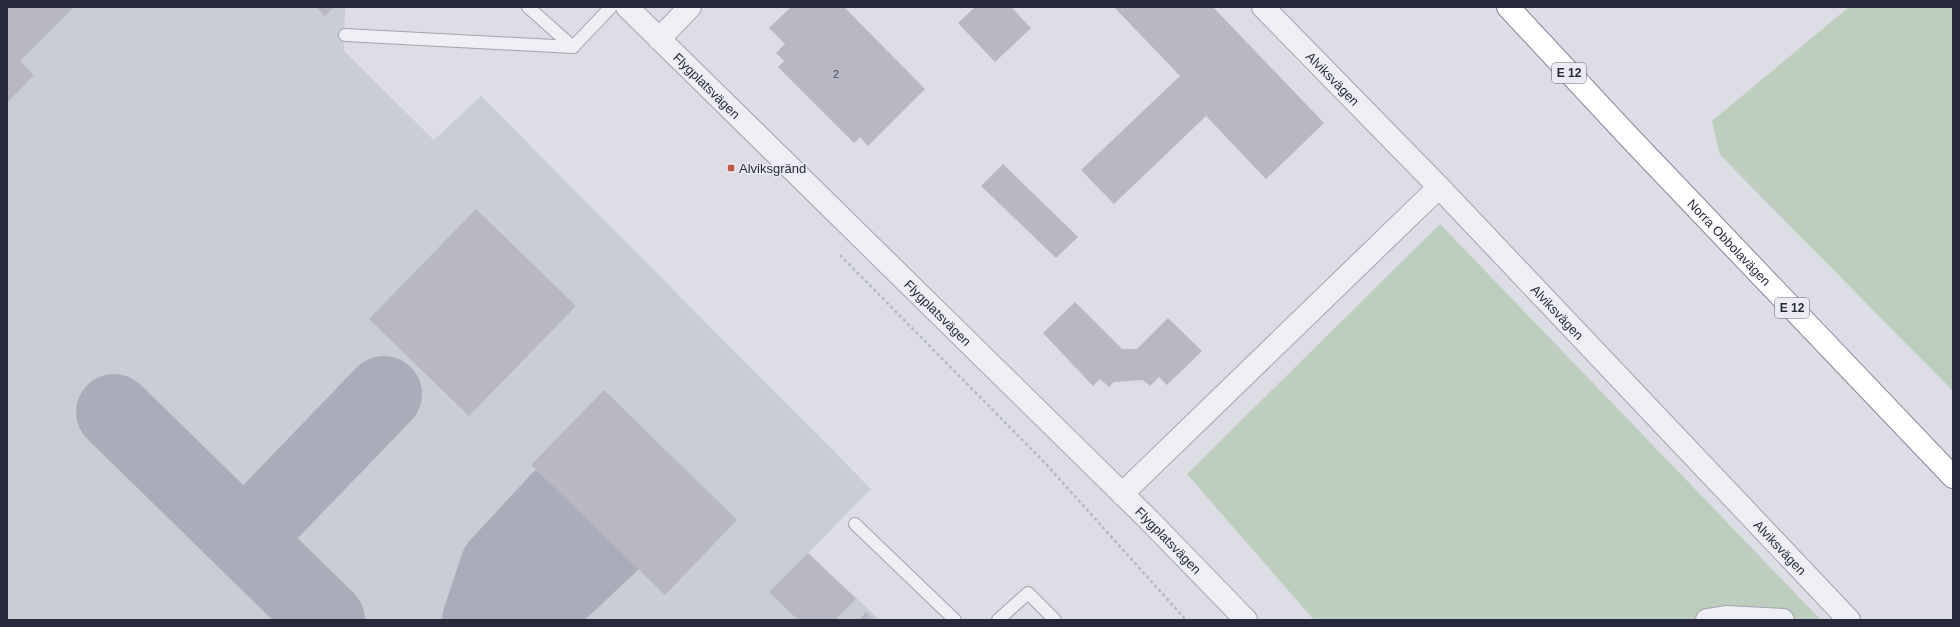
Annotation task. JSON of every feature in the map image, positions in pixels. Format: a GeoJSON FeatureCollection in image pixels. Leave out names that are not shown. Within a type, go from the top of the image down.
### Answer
{"type":"FeatureCollection","features":[{"type":"Feature","properties":{"kind":"highway","name":"Norra Obbolavägen"},"geometry":{"type":"LineString","coordinates":[[1508,7],[1631,139],[1953,477]]}},
{"type":"Feature","properties":{"kind":"street","name":"Flygplatsvägen"},"geometry":{"type":"LineString","coordinates":[[627,7],[1122,494],[1246,620]]}},
{"type":"Feature","properties":{"kind":"street"},"geometry":{"type":"LineString","coordinates":[[659,39],[690,7]]}},
{"type":"Feature","properties":{"kind":"street","name":"Alviksvägen"},"geometry":{"type":"LineString","coordinates":[[1263,7],[1439,187],[1849,620]]}},
{"type":"Feature","properties":{"kind":"street"},"geometry":{"type":"LineString","coordinates":[[1122,494],[1439,187]]}},
{"type":"Feature","properties":{"kind":"street"},"geometry":{"type":"LineString","coordinates":[[1707,620],[1726,617],[1782,620]]}},
{"type":"Feature","properties":{"kind":"lane"},"geometry":{"type":"LineString","coordinates":[[528,7],[573,47]]}},
{"type":"Feature","properties":{"kind":"lane"},"geometry":{"type":"LineString","coordinates":[[345,34],[573,47],[611,7]]}},
{"type":"Feature","properties":{"kind":"lane"},"geometry":{"type":"LineString","coordinates":[[855,524],[954,620]]}},
{"type":"Feature","properties":{"kind":"lane"},"geometry":{"type":"LineString","coordinates":[[998,620],[1028,593],[1056,620]]}},
{"type":"Feature","properties":{"kind":"path"},"geometry":{"type":"LineString","coordinates":[[839,254],[1046,463],[1186,620]]}},
{"type":"Feature","properties":{"kind":"shaded area"},"geometry":{"type":"Polygon","coordinates":[[[7,7],[345,7],[344,51],[434,140],[481,96],[871,489],[808,553],[880,620],[7,620],[7,7]]]}},
{"type":"Feature","properties":{"kind":"green space"},"geometry":{"type":"Polygon","coordinates":[[[1849,7],[1953,7],[1953,391],[1720,155],[1712,121],[1849,7]]]}},
{"type":"Feature","properties":{"kind":"green space"},"geometry":{"type":"Polygon","coordinates":[[[1440,224],[1821,620],[1314,620],[1187,474],[1440,224]]]}},
{"type":"Feature","properties":{"kind":"building"},"geometry":{"type":"Polygon","coordinates":[[[7,7],[74,7],[20,61],[34,75],[7,103],[7,7]]]}},
{"type":"Feature","properties":{"kind":"building"},"geometry":{"type":"Polygon","coordinates":[[[316,7],[334,7],[325,16],[316,7]]]}},
{"type":"Feature","properties":{"kind":"building"},"geometry":{"type":"Polygon","coordinates":[[[791,7],[844,7],[925,89],[868,146],[860,137],[854,143],[778,67],[784,61],[776,53],[785,44],[769,28],[791,7]]]}},
{"type":"Feature","properties":{"kind":"building"},"geometry":{"type":"Polygon","coordinates":[[[975,7],[1011,7],[1031,28],[995,62],[958,23],[975,7]]]}},
{"type":"Feature","properties":{"kind":"building"},"geometry":{"type":"Polygon","coordinates":[[[1114,7],[1213,7],[1324,123],[1266,179],[1206,116],[1114,204],[1081,170],[1180,76],[1114,7]]]}},
{"type":"Feature","properties":{"kind":"building"},"geometry":{"type":"Polygon","coordinates":[[[1003,164],[1078,237],[1056,258],[981,186],[1003,164]]]}},
{"type":"Feature","properties":{"kind":"building"},"geometry":{"type":"Polygon","coordinates":[[[476,209],[576,306],[469,416],[369,319],[476,209]]]}},
{"type":"Feature","properties":{"kind":"building"},"geometry":{"type":"Polygon","coordinates":[[[1075,302],[1122,349],[1137,349],[1168,318],[1202,351],[1167,385],[1159,377],[1150,386],[1143,380],[1114,382],[1109,387],[1100,379],[1093,386],[1043,333],[1075,302]]]}},
{"type":"Feature","properties":{"kind":"building"},"geometry":{"type":"Polygon","coordinates":[[[604,390],[737,520],[665,595],[531,465],[604,390]]]}},
{"type":"Feature","properties":{"kind":"building"},"geometry":{"type":"Polygon","coordinates":[[[808,553],[856,599],[835,620],[798,620],[769,592],[808,553]]]}},
{"type":"Feature","properties":{"kind":"building"},"geometry":{"type":"Polygon","coordinates":[[[866,612],[874,620],[859,620],[866,612]]]}},
{"type":"Feature","properties":{"kind":"taxiway"},"geometry":{"type":"LineString","coordinates":[[244,539],[384,394]]}},
{"type":"Feature","properties":{"kind":"taxiway"},"geometry":{"type":"LineString","coordinates":[[114,412],[327,620]]}},
{"type":"Feature","properties":{"kind":"taxiway"},"geometry":{"type":"LineString","coordinates":[[480,620],[498,566],[560,499]]}},
{"type":"Feature","properties":{"kind":"taxiway"},"geometry":{"type":"LineString","coordinates":[[502,620],[542,608],[609,545]]}},
{"type":"Feature","properties":{"kind":"place","name":"Alviksgränd"},"geometry":{"type":"Point","coordinates":[731,168]}}]}
